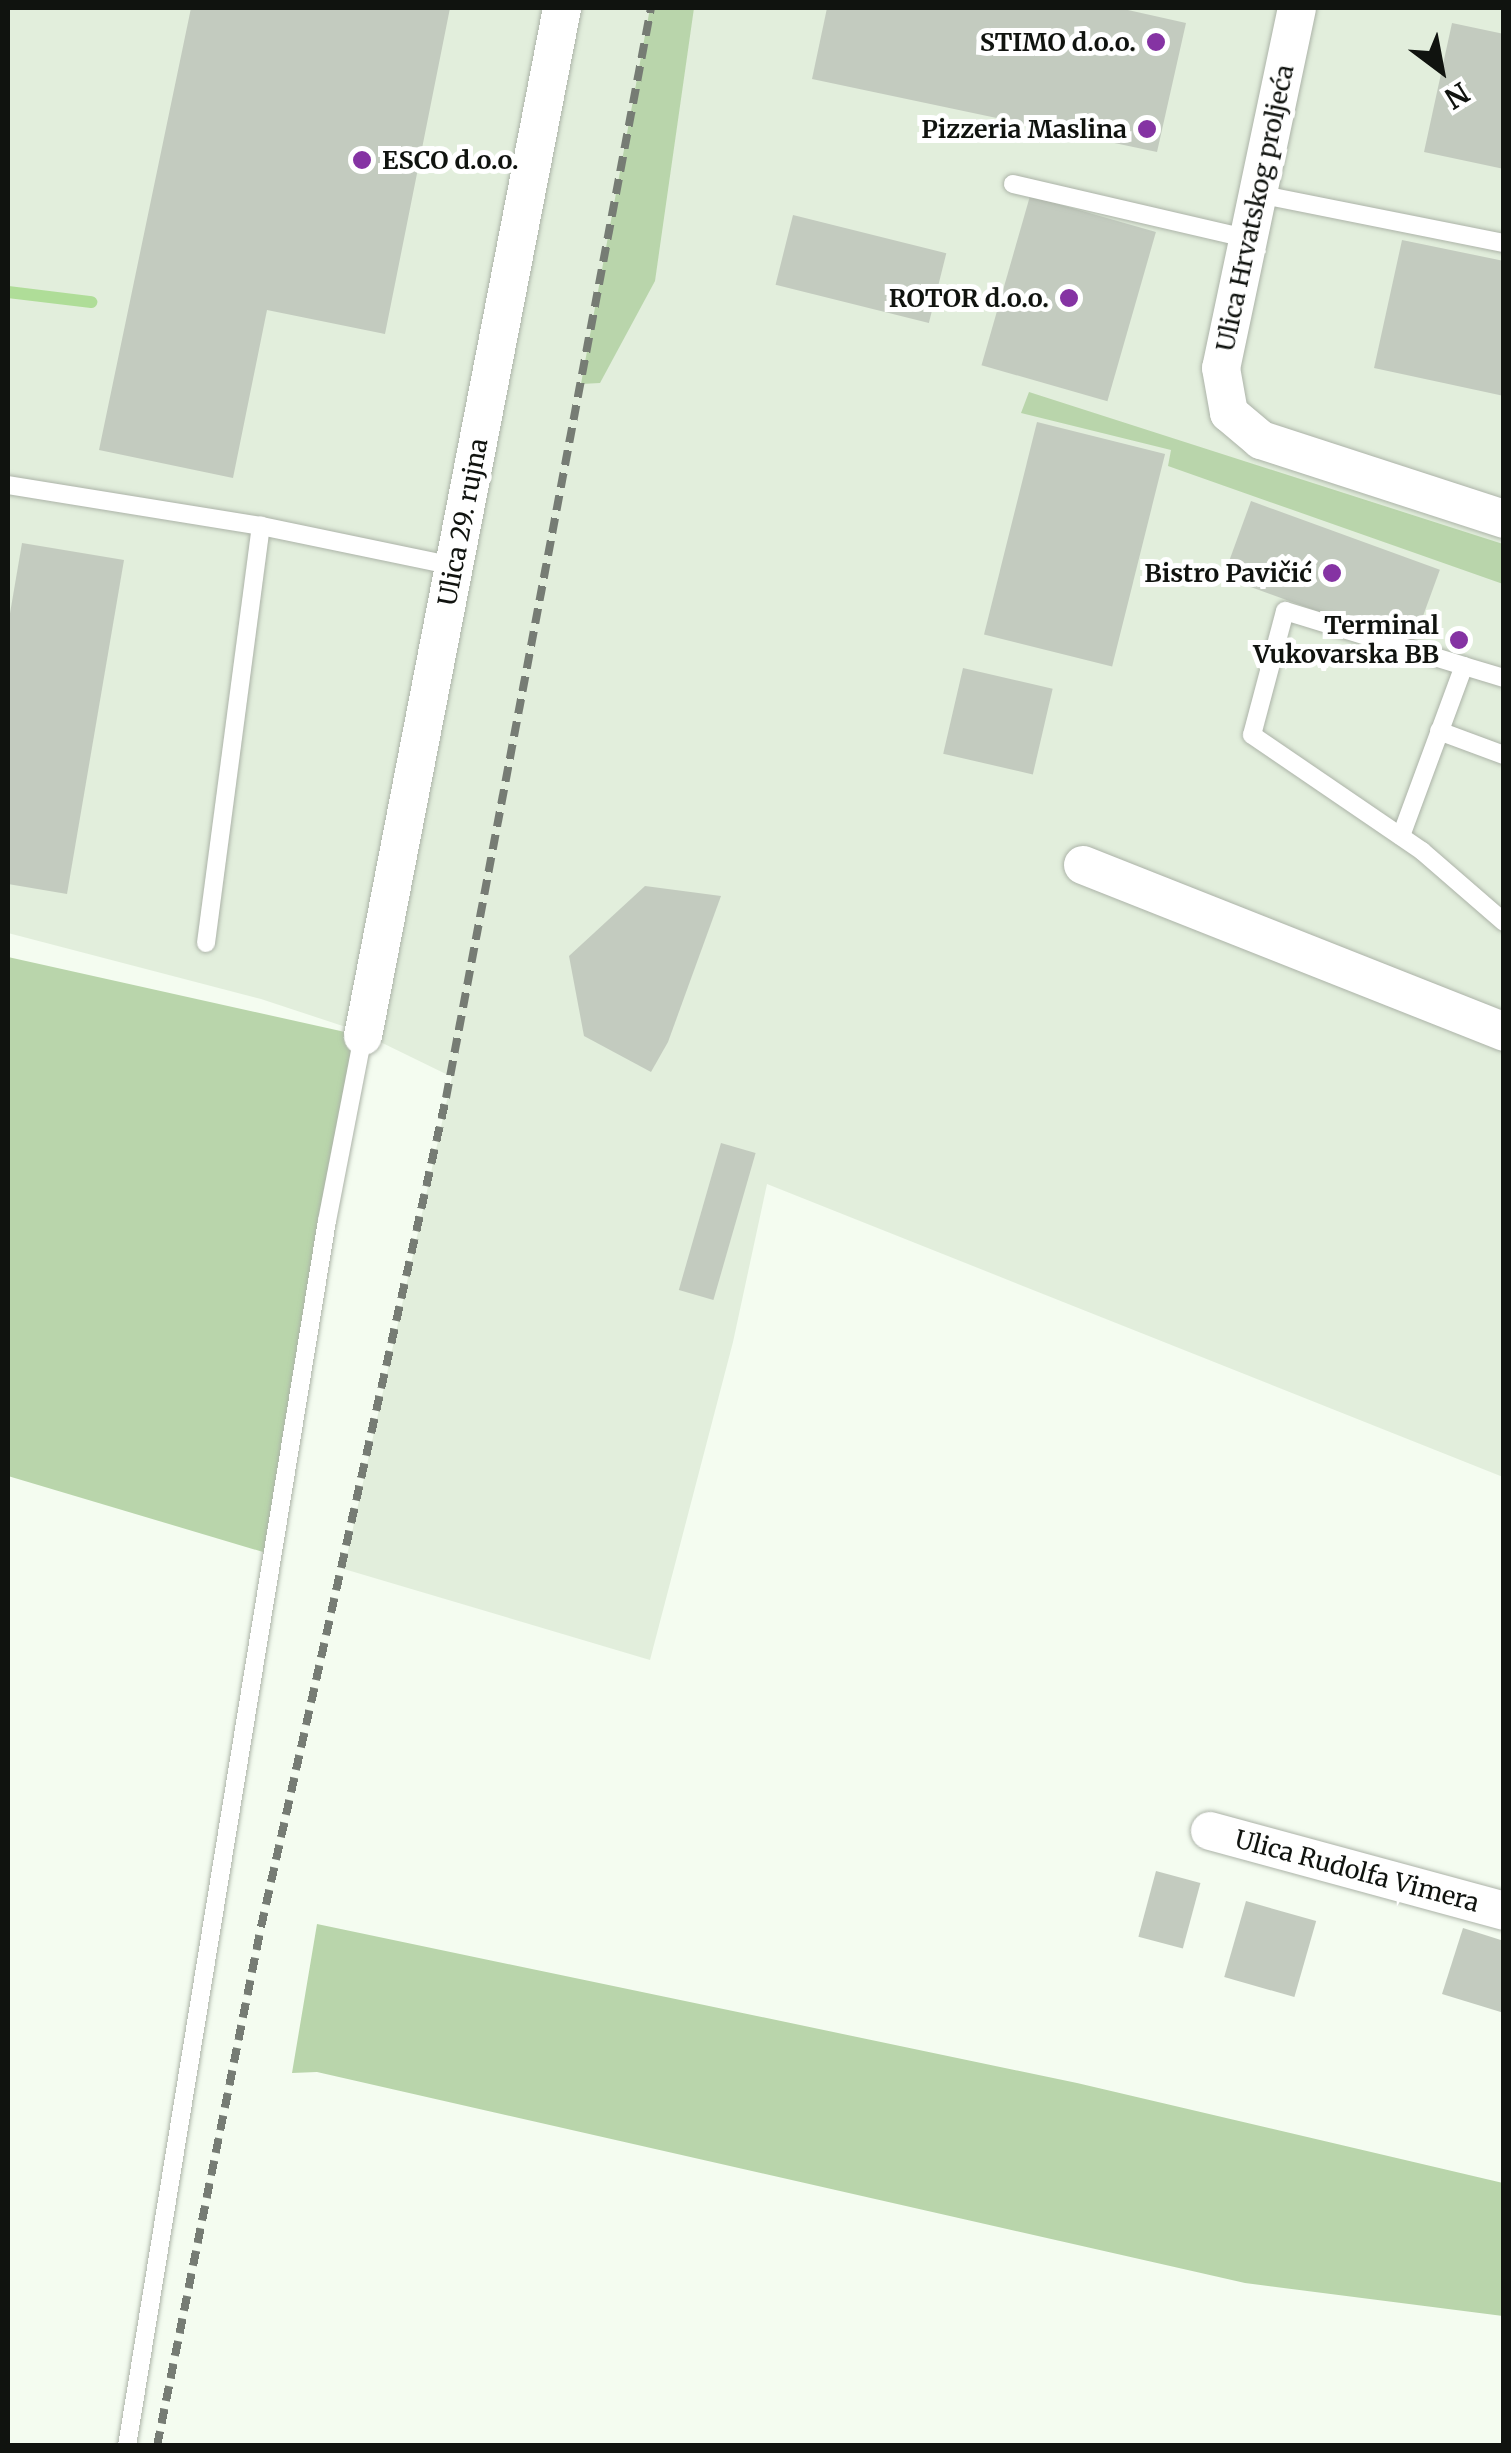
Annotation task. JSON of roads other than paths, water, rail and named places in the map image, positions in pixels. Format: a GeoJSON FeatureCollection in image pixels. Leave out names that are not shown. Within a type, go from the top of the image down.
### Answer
{"type":"FeatureCollection","features":[{"type":"Feature","properties":{"kind":"street","name":"Ulica 29. rujna"},"geometry":{"type":"LineString","coordinates":[[363,1036],[562,8]]}},
{"type":"Feature","properties":{"kind":"street","name":"Ulica Hrvatskog proljeća"},"geometry":{"type":"LineString","coordinates":[[1289,9],[1258,194],[1222,368],[1229,412],[1261,440],[1504,519]]}},
{"type":"Feature","properties":{"kind":"street"},"geometry":{"type":"LineString","coordinates":[[1084,865],[1504,1032]]}},
{"type":"Feature","properties":{"kind":"street","name":"Ulica Rudolfa Vimera"},"geometry":{"type":"LineString","coordinates":[[1210,1831],[1504,1911]]}},
{"type":"Feature","properties":{"kind":"lane"},"geometry":{"type":"LineString","coordinates":[[1013,184],[1249,240]]}},
{"type":"Feature","properties":{"kind":"lane"},"geometry":{"type":"LineString","coordinates":[[1258,194],[1504,244]]}},
{"type":"Feature","properties":{"kind":"lane"},"geometry":{"type":"LineString","coordinates":[[8,485],[261,526],[455,566]]}},
{"type":"Feature","properties":{"kind":"lane"},"geometry":{"type":"LineString","coordinates":[[206,944],[261,526]]}},
{"type":"Feature","properties":{"kind":"lane"},"geometry":{"type":"LineString","coordinates":[[1504,678],[1285,611],[1252,735],[1401,836],[1504,922]]}},
{"type":"Feature","properties":{"kind":"lane"},"geometry":{"type":"LineString","coordinates":[[1401,836],[1464,666]]}},
{"type":"Feature","properties":{"kind":"lane"},"geometry":{"type":"LineString","coordinates":[[1439,732],[1504,755]]}},
{"type":"Feature","properties":{"kind":"lane"},"geometry":{"type":"LineString","coordinates":[[127,2446],[327,1221],[363,1036]]}},
{"type":"Feature","properties":{"kind":"waterway"},"geometry":{"type":"LineString","coordinates":[[8,292],[91,302]]}},
{"type":"Feature","properties":{"kind":"railway"},"geometry":{"type":"LineString","coordinates":[[157,2446],[261,1927],[446,1098],[651,8]]}},
{"type":"Feature","properties":{"kind":"place","name":"STIMO d.o.o."},"geometry":{"type":"Point","coordinates":[1156,42]}},
{"type":"Feature","properties":{"kind":"place","name":"Pizzeria Maslina"},"geometry":{"type":"Point","coordinates":[1147,129]}},
{"type":"Feature","properties":{"kind":"place","name":"ESCO d.o.o."},"geometry":{"type":"Point","coordinates":[362,160]}},
{"type":"Feature","properties":{"kind":"place","name":"ROTOR d.o.o."},"geometry":{"type":"Point","coordinates":[1069,298]}},
{"type":"Feature","properties":{"kind":"place","name":"Bistro Pavičić"},"geometry":{"type":"Point","coordinates":[1332,573]}},
{"type":"Feature","properties":{"kind":"place","name":"Terminal Vukovarska BB"},"geometry":{"type":"Point","coordinates":[1459,640]}}]}
